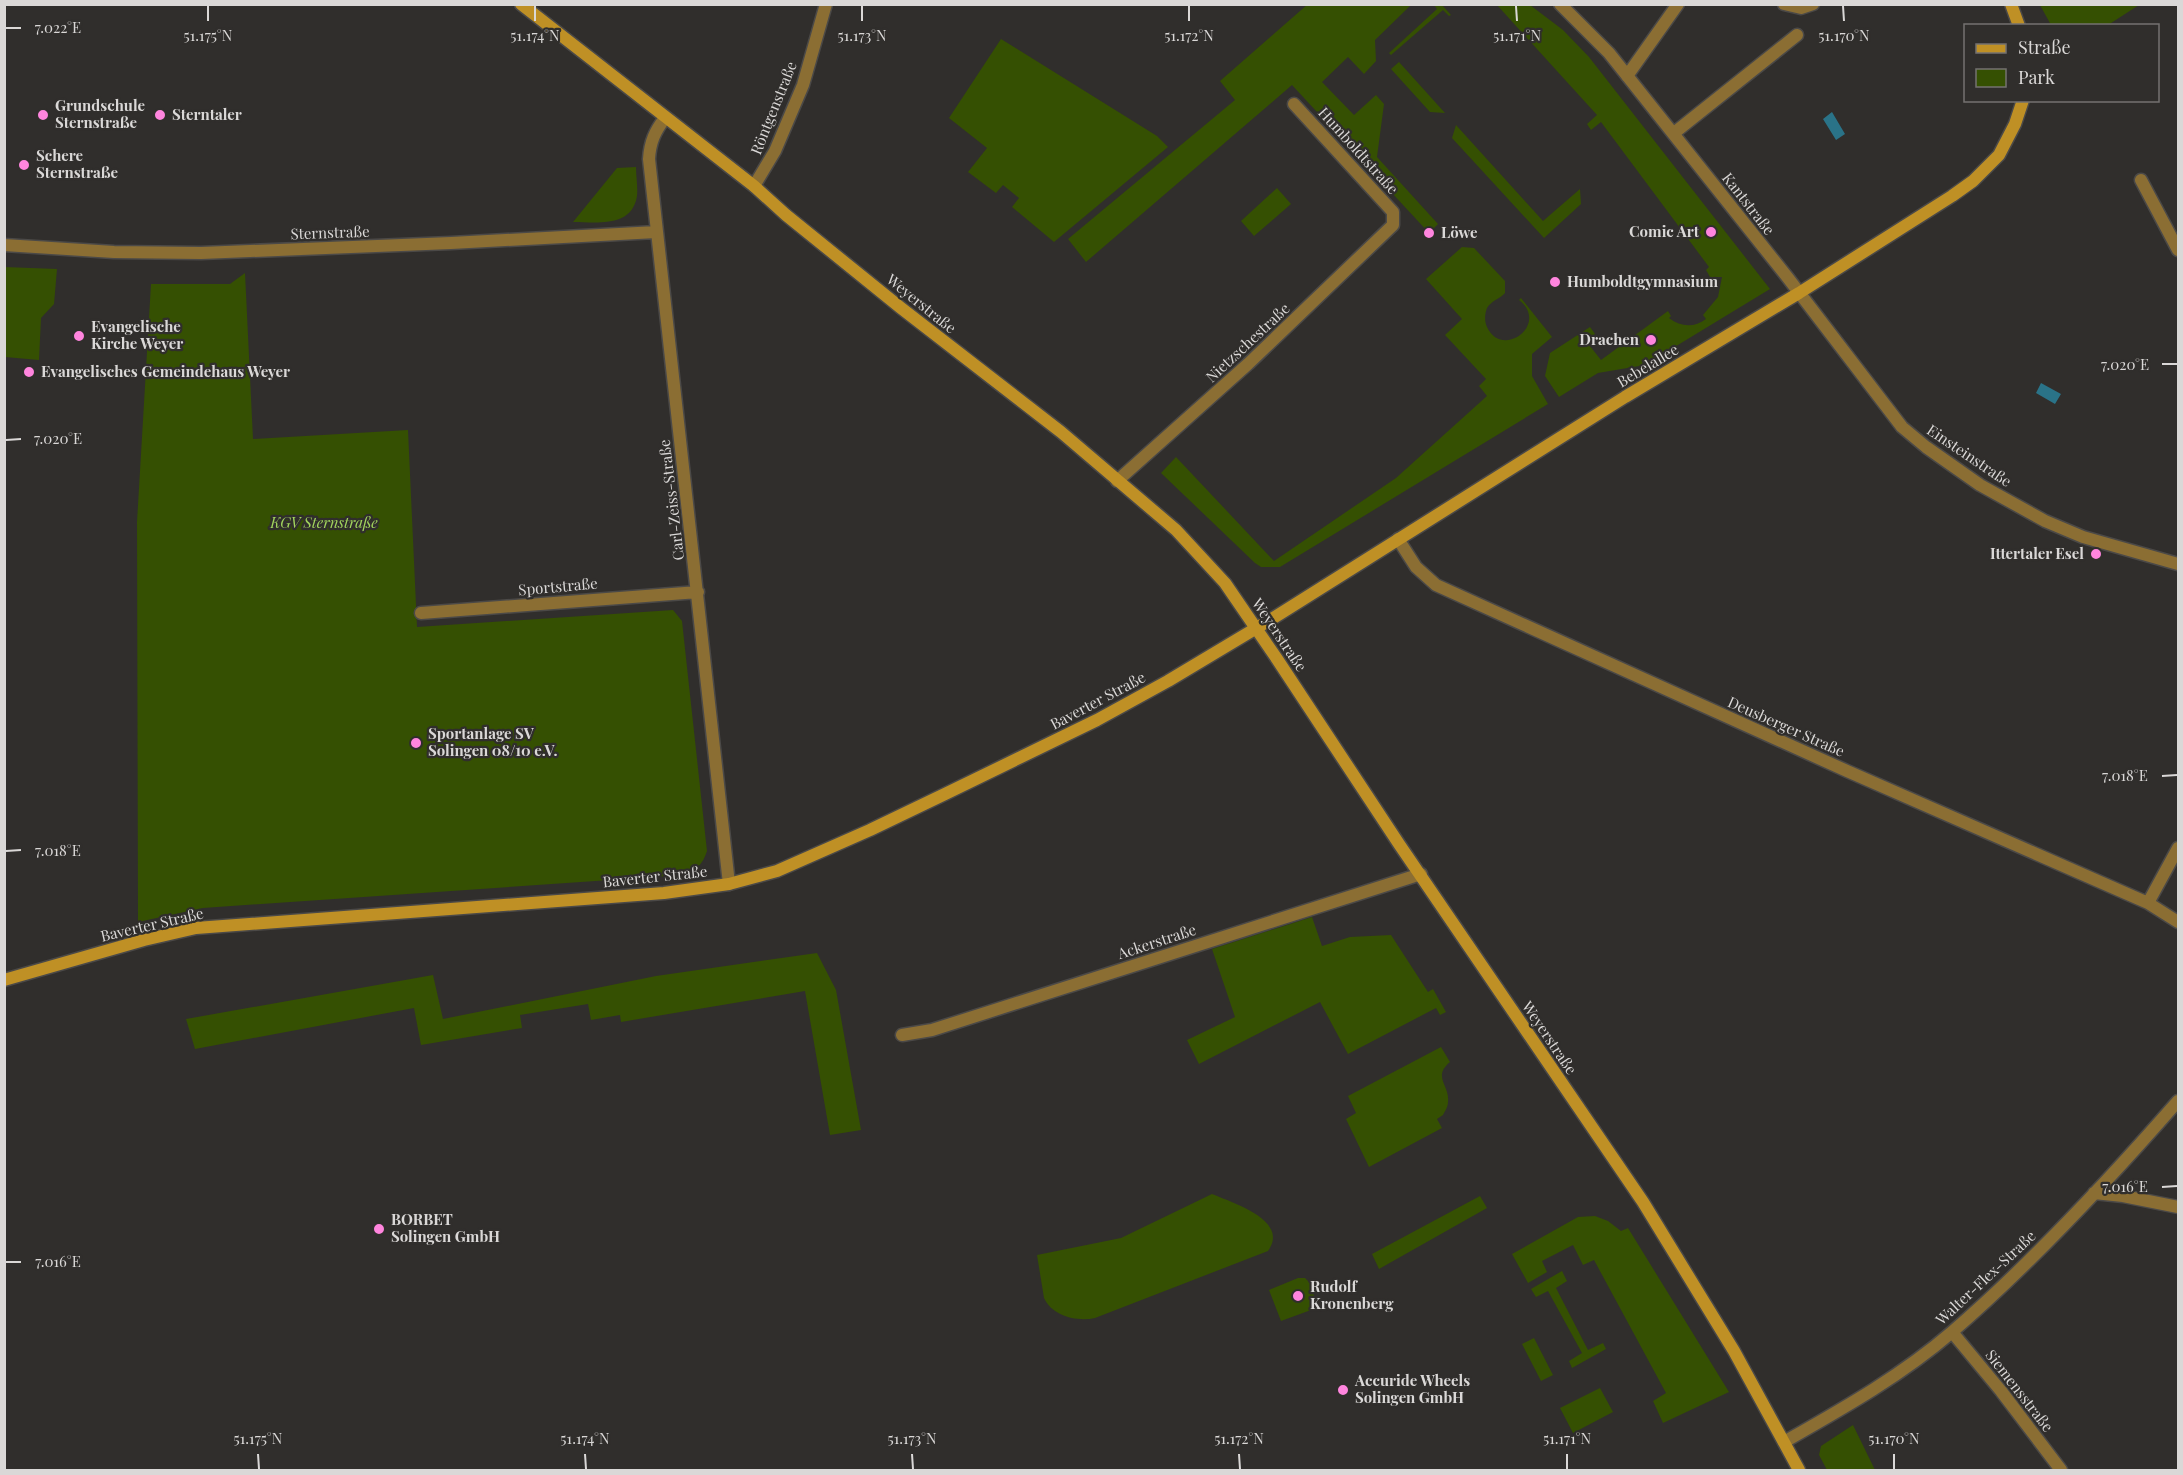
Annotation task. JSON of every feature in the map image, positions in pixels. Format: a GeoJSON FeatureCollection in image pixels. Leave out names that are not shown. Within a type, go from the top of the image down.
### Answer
{"type":"FeatureCollection","features":[{"type":"Feature","properties":{"kind":"main road","name":"Weyerstraße"},"geometry":{"type":"LineString","coordinates":[[521,4],[754,186],[786,215],[925,327],[1052,425],[1160,516],[1225,583],[1642,1202],[1734,1351],[1799,1470]]}},
{"type":"Feature","properties":{"kind":"main road"},"geometry":{"type":"LineString","coordinates":[[2012,4],[2018,24]]}},
{"type":"Feature","properties":{"kind":"main road","name":"Bebelallee"},"geometry":{"type":"LineString","coordinates":[[1257,628],[1625,397],[1800,293],[1973,181],[1999,155],[2015,124],[2022,102]]}},
{"type":"Feature","properties":{"kind":"main road","name":"Baverter Straße"},"geometry":{"type":"LineString","coordinates":[[4,980],[144,940],[196,928],[663,893],[729,884],[777,871],[870,830],[1097,720],[1257,628]]}},
{"type":"Feature","properties":{"kind":"street","name":"Röntgenstraße"},"geometry":{"type":"LineString","coordinates":[[754,186],[775,151],[803,85],[826,4]]}},
{"type":"Feature","properties":{"kind":"street","name":"Kantstraße"},"geometry":{"type":"LineString","coordinates":[[1560,4],[1602,45],[1800,293]]}},
{"type":"Feature","properties":{"kind":"street"},"geometry":{"type":"LineString","coordinates":[[1627,76],[1678,4]]}},
{"type":"Feature","properties":{"kind":"street"},"geometry":{"type":"LineString","coordinates":[[1784,4],[1801,8],[1813,4]]}},
{"type":"Feature","properties":{"kind":"street"},"geometry":{"type":"LineString","coordinates":[[1674,133],[1797,35]]}},
{"type":"Feature","properties":{"kind":"street","name":"Humboldtstraße"},"geometry":{"type":"LineString","coordinates":[[1294,104],[1393,212],[1394,221]]}},
{"type":"Feature","properties":{"kind":"street","name":"Carl-Zeiss-Straße"},"geometry":{"type":"LineString","coordinates":[[665,118],[655,132],[649,149],[656,232],[729,884]]}},
{"type":"Feature","properties":{"kind":"street"},"geometry":{"type":"LineString","coordinates":[[2141,180],[2178,250]]}},
{"type":"Feature","properties":{"kind":"street","name":"Nietzschestraße"},"geometry":{"type":"LineString","coordinates":[[1117,481],[1256,356],[1389,230],[1394,221]]}},
{"type":"Feature","properties":{"kind":"street","name":"Sternstraße"},"geometry":{"type":"LineString","coordinates":[[4,245],[114,252],[201,253],[656,232]]}},
{"type":"Feature","properties":{"kind":"street","name":"Einsteinstraße"},"geometry":{"type":"LineString","coordinates":[[1800,293],[1902,427],[1955,469],[2011,503],[2083,537],[2178,564]]}},
{"type":"Feature","properties":{"kind":"street","name":"Deusberger Straße"},"geometry":{"type":"LineString","coordinates":[[1398,539],[1416,567],[1436,585],[1847,771],[2148,903],[2178,922]]}},
{"type":"Feature","properties":{"kind":"street","name":"Sportstraße"},"geometry":{"type":"LineString","coordinates":[[421,613],[698,592]]}},
{"type":"Feature","properties":{"kind":"street"},"geometry":{"type":"LineString","coordinates":[[2148,903],[2178,848]]}},
{"type":"Feature","properties":{"kind":"street","name":"Ackerstraße"},"geometry":{"type":"LineString","coordinates":[[902,1035],[932,1030],[1421,874]]}},
{"type":"Feature","properties":{"kind":"street","name":"Walter-Flex-Straße"},"geometry":{"type":"LineString","coordinates":[[1784,1442],[1881,1384],[1952,1332],[2094,1193],[2178,1101]]}},
{"type":"Feature","properties":{"kind":"street"},"geometry":{"type":"LineString","coordinates":[[2094,1193],[2123,1196],[2178,1207]]}},
{"type":"Feature","properties":{"kind":"street","name":"Siemensstraße"},"geometry":{"type":"LineString","coordinates":[[1952,1332],[2001,1391],[2061,1470]]}},
{"type":"Feature","properties":{"kind":"green space"},"geometry":{"type":"Polygon","coordinates":[[[1308,4],[1411,5],[1375,40],[1376,61],[1364,74],[1348,57],[1322,82],[1354,115],[1376,95],[1384,104],[1377,157],[1438,224],[1429,233],[1292,85],[1086,262],[1068,239],[1235,100],[1220,81],[1308,4]]]}},
{"type":"Feature","properties":{"kind":"green space"},"geometry":{"type":"Polygon","coordinates":[[[1434,5],[1442,5],[1451,15],[1449,16],[1443,10],[1391,55],[1389,53],[1437,9],[1434,5]]]}},
{"type":"Feature","properties":{"kind":"green space"},"geometry":{"type":"Polygon","coordinates":[[[1497,5],[1530,5],[1563,30],[1589,57],[1770,289],[1645,365],[1598,373],[1559,397],[1545,376],[1550,353],[1590,327],[1595,334],[1586,341],[1601,360],[1668,311],[1671,316],[1669,318],[1678,323],[1692,325],[1701,322],[1706,319],[1703,315],[1718,297],[1722,277],[1710,277],[1706,270],[1709,267],[1601,122],[1591,130],[1587,124],[1597,115],[1497,5]]]}},
{"type":"Feature","properties":{"kind":"green space"},"geometry":{"type":"Polygon","coordinates":[[[2040,5],[2139,5],[2110,24],[2050,24],[2040,5]]]}},
{"type":"Feature","properties":{"kind":"green space"},"geometry":{"type":"Polygon","coordinates":[[[1001,39],[1157,136],[1168,147],[1054,242],[1012,207],[1019,198],[1003,185],[996,193],[968,172],[987,148],[949,118],[1001,39]]]}},
{"type":"Feature","properties":{"kind":"green space"},"geometry":{"type":"Polygon","coordinates":[[[1399,62],[1445,113],[1430,112],[1391,69],[1399,62]]]}},
{"type":"Feature","properties":{"kind":"green space"},"geometry":{"type":"Polygon","coordinates":[[[1456,125],[1543,221],[1580,189],[1581,204],[1544,238],[1452,138],[1456,125]]]}},
{"type":"Feature","properties":{"kind":"green space"},"geometry":{"type":"Polygon","coordinates":[[[636,167],[637,196],[628,214],[612,221],[573,222],[617,168],[636,167]]]}},
{"type":"Feature","properties":{"kind":"green space"},"geometry":{"type":"Polygon","coordinates":[[[1277,188],[1291,204],[1254,236],[1241,221],[1277,188]]]}},
{"type":"Feature","properties":{"kind":"green space"},"geometry":{"type":"Polygon","coordinates":[[[1462,247],[1474,248],[1505,281],[1505,293],[1489,305],[1486,312],[1486,325],[1494,336],[1503,340],[1512,339],[1526,328],[1529,319],[1527,309],[1519,300],[1521,298],[1552,337],[1532,354],[1532,376],[1548,404],[1280,567],[1261,567],[1161,473],[1176,457],[1274,561],[1396,478],[1487,396],[1479,386],[1486,379],[1445,335],[1462,319],[1426,279],[1462,247]]]}},
{"type":"Feature","properties":{"kind":"green space"},"geometry":{"type":"Polygon","coordinates":[[[4,267],[57,269],[54,304],[41,318],[39,360],[5,357],[4,267]]]}},
{"type":"Feature","properties":{"kind":"green space","name":"Sportanlage SV Solingen 08/10 e.V."},"geometry":{"type":"Polygon","coordinates":[[[245,273],[253,439],[408,430],[417,627],[673,610],[682,621],[707,851],[695,869],[683,875],[203,908],[138,922],[137,522],[151,284],[230,284],[245,273]]]}},
{"type":"Feature","properties":{"kind":"green space"},"geometry":{"type":"Polygon","coordinates":[[[1312,917],[1322,946],[1350,937],[1391,935],[1428,992],[1433,989],[1446,1012],[1440,1015],[1436,1008],[1348,1054],[1320,1002],[1199,1064],[1187,1040],[1235,1017],[1212,949],[1312,917]]]}},
{"type":"Feature","properties":{"kind":"green space"},"geometry":{"type":"Polygon","coordinates":[[[817,953],[836,990],[861,1130],[830,1135],[805,991],[621,1022],[620,1015],[591,1020],[588,1004],[520,1015],[522,1028],[421,1045],[414,1008],[195,1049],[186,1019],[433,975],[443,1019],[656,976],[817,953]]]}},
{"type":"Feature","properties":{"kind":"green space"},"geometry":{"type":"Polygon","coordinates":[[[1441,1047],[1450,1062],[1442,1072],[1448,1102],[1443,1115],[1437,1119],[1442,1128],[1369,1167],[1346,1119],[1356,1113],[1348,1096],[1441,1047]]]}},
{"type":"Feature","properties":{"kind":"green space"},"geometry":{"type":"Polygon","coordinates":[[[1212,1194],[1245,1208],[1265,1222],[1271,1230],[1273,1240],[1268,1251],[1095,1318],[1081,1319],[1066,1316],[1053,1309],[1044,1298],[1037,1255],[1121,1238],[1212,1194]]]}},
{"type":"Feature","properties":{"kind":"green space"},"geometry":{"type":"Polygon","coordinates":[[[1480,1196],[1487,1208],[1379,1269],[1372,1254],[1480,1196]]]}},
{"type":"Feature","properties":{"kind":"green space"},"geometry":{"type":"Polygon","coordinates":[[[1595,1216],[1608,1221],[1621,1231],[1628,1228],[1729,1392],[1663,1423],[1653,1401],[1666,1393],[1594,1260],[1583,1265],[1573,1245],[1542,1261],[1547,1272],[1528,1283],[1512,1254],[1578,1217],[1595,1216]]]}},
{"type":"Feature","properties":{"kind":"green space"},"geometry":{"type":"Polygon","coordinates":[[[1562,1271],[1567,1281],[1556,1288],[1588,1350],[1603,1343],[1606,1349],[1572,1368],[1569,1361],[1582,1353],[1548,1291],[1536,1297],[1531,1289],[1562,1271]]]}},
{"type":"Feature","properties":{"kind":"green space"},"geometry":{"type":"Polygon","coordinates":[[[1298,1278],[1305,1278],[1310,1283],[1316,1302],[1311,1310],[1281,1321],[1269,1290],[1298,1278]]]}},
{"type":"Feature","properties":{"kind":"green space"},"geometry":{"type":"Polygon","coordinates":[[[1534,1338],[1553,1375],[1541,1381],[1522,1344],[1534,1338]]]}},
{"type":"Feature","properties":{"kind":"green space"},"geometry":{"type":"Polygon","coordinates":[[[1600,1388],[1613,1412],[1573,1433],[1560,1408],[1600,1388]]]}},
{"type":"Feature","properties":{"kind":"green space"},"geometry":{"type":"Polygon","coordinates":[[[1853,1425],[1875,1470],[1827,1470],[1819,1455],[1821,1446],[1853,1425]]]}},
{"type":"Feature","properties":{"kind":"water"},"geometry":{"type":"Polygon","coordinates":[[[1832,112],[1845,134],[1836,140],[1823,119],[1832,112]]]}},
{"type":"Feature","properties":{"kind":"water"},"geometry":{"type":"Polygon","coordinates":[[[2041,383],[2061,394],[2055,404],[2036,393],[2041,383]]]}},
{"type":"Feature","properties":{"kind":"place","name":"Grundschule Sternstraße"},"geometry":{"type":"Point","coordinates":[43,115]}},
{"type":"Feature","properties":{"kind":"place","name":"Sterntaler"},"geometry":{"type":"Point","coordinates":[160,115]}},
{"type":"Feature","properties":{"kind":"place","name":"Schere Sternstraße"},"geometry":{"type":"Point","coordinates":[24,165]}},
{"type":"Feature","properties":{"kind":"place","name":"Comic Art"},"geometry":{"type":"Point","coordinates":[1711,232]}},
{"type":"Feature","properties":{"kind":"place","name":"Löwe"},"geometry":{"type":"Point","coordinates":[1429,233]}},
{"type":"Feature","properties":{"kind":"place","name":"Humboldtgymnasium"},"geometry":{"type":"Point","coordinates":[1555,282]}},
{"type":"Feature","properties":{"kind":"place","name":"Evangelische Kirche Weyer"},"geometry":{"type":"Point","coordinates":[79,336]}},
{"type":"Feature","properties":{"kind":"place","name":"Drachen"},"geometry":{"type":"Point","coordinates":[1651,340]}},
{"type":"Feature","properties":{"kind":"place","name":"Evangelisches Gemeindehaus Weyer"},"geometry":{"type":"Point","coordinates":[29,372]}},
{"type":"Feature","properties":{"kind":"place","name":"Ittertaler Esel"},"geometry":{"type":"Point","coordinates":[2096,554]}},
{"type":"Feature","properties":{"kind":"place","name":"Sportanlage SV Solingen 08/10 e.V."},"geometry":{"type":"Point","coordinates":[416,743]}},
{"type":"Feature","properties":{"kind":"place","name":"BORBET Solingen GmbH"},"geometry":{"type":"Point","coordinates":[379,1229]}},
{"type":"Feature","properties":{"kind":"place","name":"Rudolf Kronenberg"},"geometry":{"type":"Point","coordinates":[1298,1296]}},
{"type":"Feature","properties":{"kind":"place","name":"Accuride Wheels Solingen GmbH"},"geometry":{"type":"Point","coordinates":[1343,1390]}},
{"type":"Feature","properties":{"kind":"park label","name":"KGV Sternstraße"},"geometry":{"type":"Point","coordinates":[324,523]}}]}
